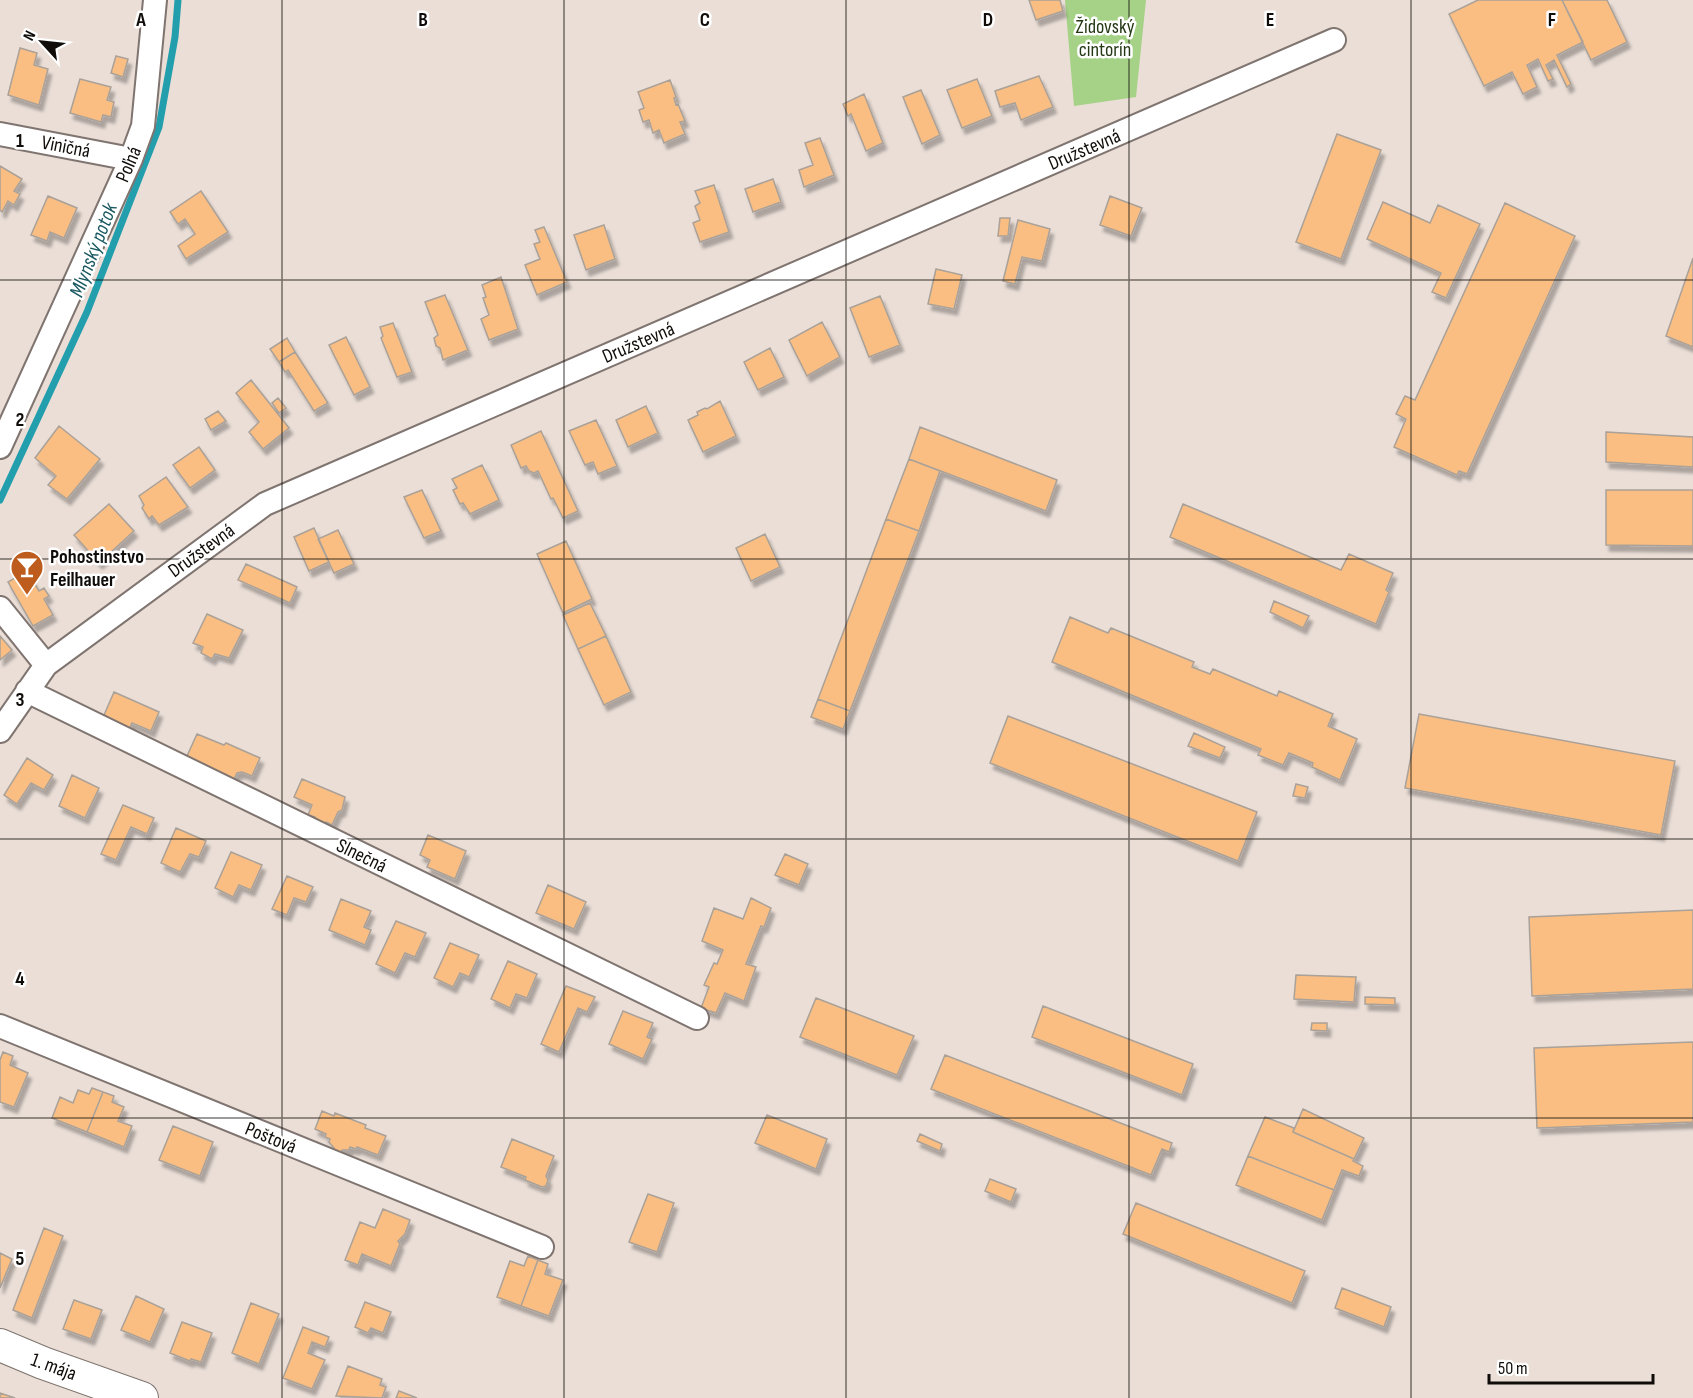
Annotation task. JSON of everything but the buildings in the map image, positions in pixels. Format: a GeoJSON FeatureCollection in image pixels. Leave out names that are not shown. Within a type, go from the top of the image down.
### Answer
{"type":"FeatureCollection","features":[{"type":"Feature","properties":{"kind":"street","name":"Poľná"},"geometry":{"type":"LineString","coordinates":[[0,447],[7,413],[148,127],[155,0]]}},
{"type":"Feature","properties":{"kind":"street","name":"Družstevná"},"geometry":{"type":"LineString","coordinates":[[0,731],[46,665],[265,504],[1334,40]]}},
{"type":"Feature","properties":{"kind":"street","name":"Viničná"},"geometry":{"type":"LineString","coordinates":[[0,134],[131,159]]}},
{"type":"Feature","properties":{"kind":"street"},"geometry":{"type":"LineString","coordinates":[[0,608],[46,665]]}},
{"type":"Feature","properties":{"kind":"street","name":"Slnečná"},"geometry":{"type":"LineString","coordinates":[[27,692],[697,1018]]}},
{"type":"Feature","properties":{"kind":"street","name":"Poštová"},"geometry":{"type":"LineString","coordinates":[[0,1026],[542,1247]]}},
{"type":"Feature","properties":{"kind":"street","name":"1. mája"},"geometry":{"type":"LineString","coordinates":[[0,1345],[43,1363],[142,1398]]}},
{"type":"Feature","properties":{"kind":"green space","name":"Židovský cintorín"},"geometry":{"type":"Polygon","coordinates":[[[1065,0],[1146,0],[1136,97],[1074,106],[1065,0]]]}},
{"type":"Feature","properties":{"kind":"waterway","name":"Mlynský potok"},"geometry":{"type":"LineString","coordinates":[[0,500],[87,312],[159,127],[175,37],[178,0]]}},
{"type":"Feature","properties":{"kind":"place","name":"Pohostinstvo Feilhauer"},"geometry":{"type":"Point","coordinates":[27,596]}}]}
